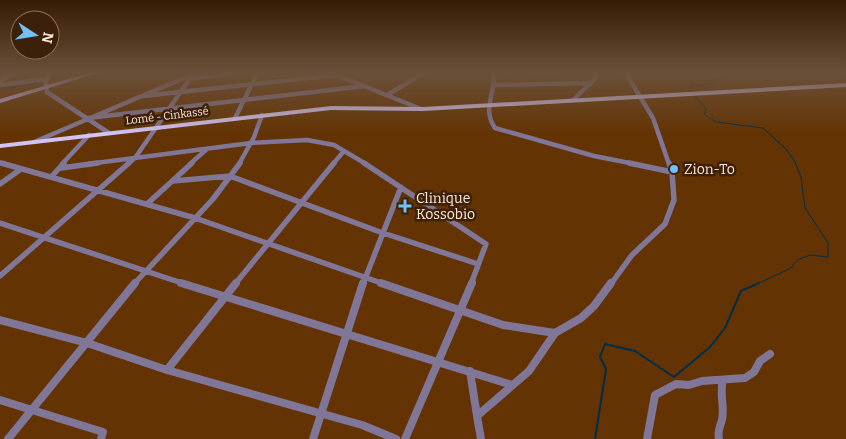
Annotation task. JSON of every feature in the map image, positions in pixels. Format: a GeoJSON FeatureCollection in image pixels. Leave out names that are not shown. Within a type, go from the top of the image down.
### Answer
{"type":"FeatureCollection","features":[{"type":"Feature","properties":{"kind":"highway","name":"Lomé - Cinkassé"},"geometry":{"type":"LineString","coordinates":[[0,146],[338,107],[423,109],[720,92]]}},
{"type":"Feature","properties":{"kind":"main road"},"geometry":{"type":"LineString","coordinates":[[0,100],[20,92]]}},
{"type":"Feature","properties":{"kind":"street"},"geometry":{"type":"LineString","coordinates":[[48,92],[109,133]]}},
{"type":"Feature","properties":{"kind":"street"},"geometry":{"type":"LineString","coordinates":[[34,142],[151,92]]}},
{"type":"Feature","properties":{"kind":"street"},"geometry":{"type":"LineString","coordinates":[[143,96],[175,92]]}},
{"type":"Feature","properties":{"kind":"street"},"geometry":{"type":"LineString","coordinates":[[0,276],[135,158],[159,127],[168,109],[180,92]]}},
{"type":"Feature","properties":{"kind":"street"},"geometry":{"type":"LineString","coordinates":[[235,118],[248,92]]}},
{"type":"Feature","properties":{"kind":"street"},"geometry":{"type":"LineString","coordinates":[[88,118],[308,92]]}},
{"type":"Feature","properties":{"kind":"street"},"geometry":{"type":"LineString","coordinates":[[381,92],[423,109]]}},
{"type":"Feature","properties":{"kind":"street"},"geometry":{"type":"LineString","coordinates":[[387,95],[391,92]]}},
{"type":"Feature","properties":{"kind":"street"},"geometry":{"type":"LineString","coordinates":[[493,92],[488,106],[490,121],[495,128],[504,132],[594,156],[672,172]]}},
{"type":"Feature","properties":{"kind":"street"},"geometry":{"type":"LineString","coordinates":[[572,100],[580,92]]}},
{"type":"Feature","properties":{"kind":"street"},"geometry":{"type":"LineString","coordinates":[[477,416],[529,371],[555,334],[581,318],[594,306],[632,255],[664,224],[674,200],[672,172],[653,118],[640,92]]}},
{"type":"Feature","properties":{"kind":"street"},"geometry":{"type":"LineString","coordinates":[[8,439],[144,272],[195,218],[230,176],[252,143],[262,115]]}},
{"type":"Feature","properties":{"kind":"street"},"geometry":{"type":"LineString","coordinates":[[52,176],[89,135]]}},
{"type":"Feature","properties":{"kind":"street"},"geometry":{"type":"LineString","coordinates":[[61,168],[252,143],[306,140],[334,145],[401,186],[486,244],[461,311],[405,439]]}},
{"type":"Feature","properties":{"kind":"street"},"geometry":{"type":"LineString","coordinates":[[147,204],[207,149]]}},
{"type":"Feature","properties":{"kind":"street"},"geometry":{"type":"LineString","coordinates":[[168,370],[267,244],[344,151]]}},
{"type":"Feature","properties":{"kind":"street"},"geometry":{"type":"LineString","coordinates":[[0,163],[52,176],[95,191],[195,218],[502,325],[555,334]]}},
{"type":"Feature","properties":{"kind":"street"},"geometry":{"type":"LineString","coordinates":[[0,184],[21,169]]}},
{"type":"Feature","properties":{"kind":"street"},"geometry":{"type":"LineString","coordinates":[[173,181],[230,176],[380,232],[478,264]]}},
{"type":"Feature","properties":{"kind":"street"},"geometry":{"type":"LineString","coordinates":[[313,439],[363,278],[380,232],[401,186]]}},
{"type":"Feature","properties":{"kind":"street"},"geometry":{"type":"LineString","coordinates":[[1,224],[144,272],[345,332],[512,385]]}},
{"type":"Feature","properties":{"kind":"street"},"geometry":{"type":"LineString","coordinates":[[0,320],[87,343],[168,370],[362,425],[396,439]]}},
{"type":"Feature","properties":{"kind":"street"},"geometry":{"type":"LineString","coordinates":[[647,439],[655,394],[676,384],[689,385],[702,381],[745,378],[754,372],[760,361],[770,354]]}},
{"type":"Feature","properties":{"kind":"street"},"geometry":{"type":"LineString","coordinates":[[470,371],[481,439]]}},
{"type":"Feature","properties":{"kind":"street"},"geometry":{"type":"LineString","coordinates":[[719,439],[719,425],[722,420],[719,390],[723,380]]}},
{"type":"Feature","properties":{"kind":"street"},"geometry":{"type":"LineString","coordinates":[[0,400],[103,432],[101,439]]}},
{"type":"Feature","properties":{"kind":"waterway"},"geometry":{"type":"LineString","coordinates":[[695,96],[706,109],[704,114],[716,122],[763,128],[786,149],[795,162],[801,177],[805,208],[828,243],[828,257],[810,255],[797,260],[791,268],[757,284]]}},
{"type":"Feature","properties":{"kind":"waterway"},"geometry":{"type":"LineString","coordinates":[[595,439],[606,369],[600,357],[605,344],[635,351],[674,377],[710,347],[725,328],[741,291],[759,283]]}},
{"type":"Feature","properties":{"kind":"place","name":"Zion-To"},"geometry":{"type":"Point","coordinates":[674,169]}},
{"type":"Feature","properties":{"kind":"place","name":"Clinique Kossobio"},"geometry":{"type":"Point","coordinates":[405,206]}}]}
